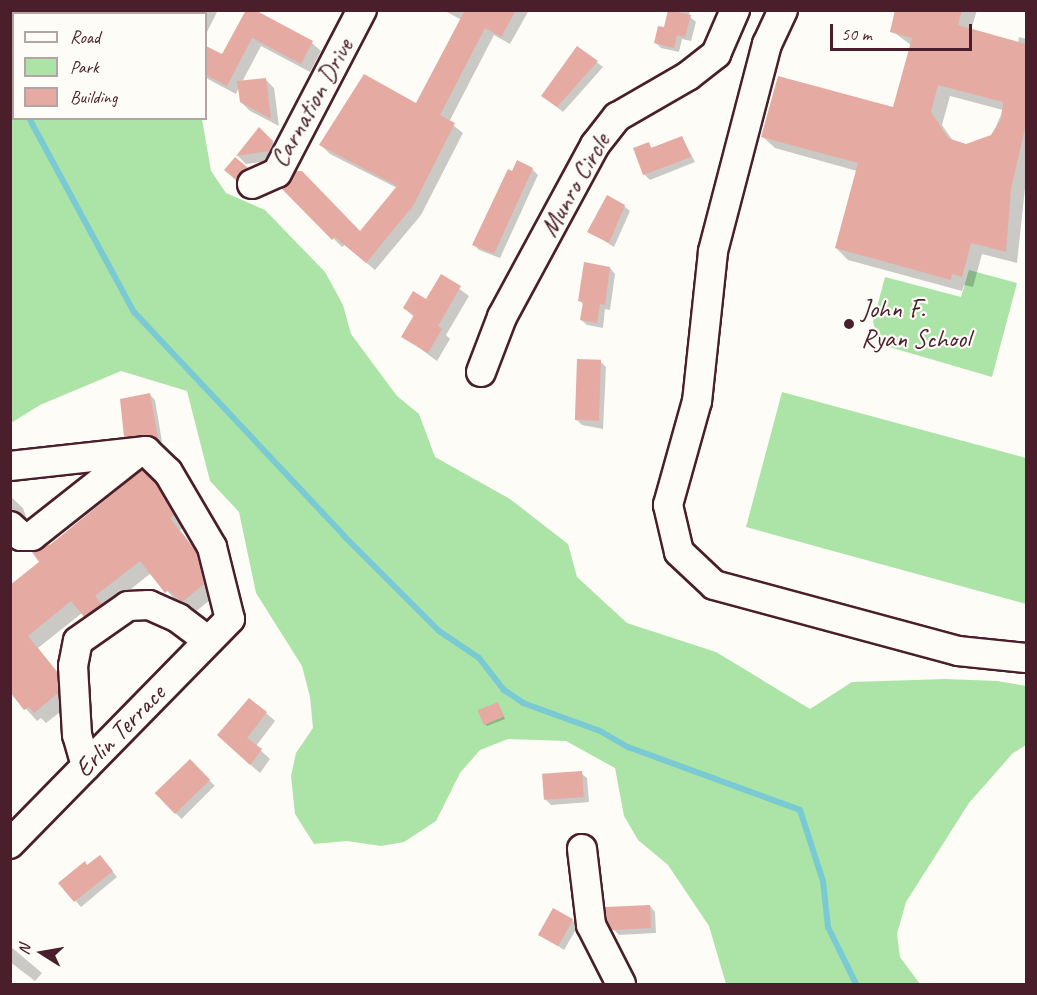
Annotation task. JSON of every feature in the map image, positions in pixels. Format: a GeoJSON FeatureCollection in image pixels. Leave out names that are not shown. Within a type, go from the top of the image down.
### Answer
{"type":"FeatureCollection","features":[{"type":"Feature","properties":{"kind":"street","name":"Munro Circle"},"geometry":{"type":"LineString","coordinates":[[481,372],[502,316],[595,145],[617,117],[688,76],[716,54],[735,10]]}},
{"type":"Feature","properties":{"kind":"street","name":"Carnation Drive"},"geometry":{"type":"LineString","coordinates":[[252,184],[277,173],[359,12]]}},
{"type":"Feature","properties":{"kind":"street"},"geometry":{"type":"LineString","coordinates":[[781,12],[767,44],[713,252],[697,401],[668,505],[679,552],[714,585],[958,651],[1026,658]]}},
{"type":"Feature","properties":{"kind":"street","name":"Erlin Terrace"},"geometry":{"type":"LineString","coordinates":[[13,836],[86,766],[230,619],[212,548],[168,472],[146,451],[136,453]]}},
{"type":"Feature","properties":{"kind":"street"},"geometry":{"type":"LineString","coordinates":[[10,466],[136,453]]}},
{"type":"Feature","properties":{"kind":"street"},"geometry":{"type":"LineString","coordinates":[[10,526],[21,536],[32,536],[136,453]]}},
{"type":"Feature","properties":{"kind":"street"},"geometry":{"type":"LineString","coordinates":[[86,766],[77,735],[73,666],[78,640],[128,606],[149,605],[178,618],[207,640]]}},
{"type":"Feature","properties":{"kind":"street"},"geometry":{"type":"LineString","coordinates":[[582,849],[591,925],[621,984]]}},
{"type":"Feature","properties":{"kind":"green space"},"geometry":{"type":"Polygon","coordinates":[[[11,11],[47,12],[12,12],[12,120],[202,120],[211,171],[226,193],[265,210],[325,272],[343,305],[351,334],[397,396],[419,414],[435,457],[510,499],[568,544],[577,577],[627,623],[716,652],[810,709],[852,682],[945,679],[997,681],[1026,686],[1026,745],[1013,753],[969,803],[906,902],[897,934],[900,957],[920,984],[726,984],[709,926],[668,865],[638,840],[624,816],[615,768],[566,741],[508,739],[480,750],[460,773],[436,821],[404,842],[381,846],[347,841],[314,844],[295,814],[291,776],[296,753],[313,728],[310,697],[302,666],[256,593],[239,512],[210,481],[187,391],[121,371],[40,405],[11,423],[11,11]]]}},
{"type":"Feature","properties":{"kind":"green space"},"geometry":{"type":"Polygon","coordinates":[[[969,270],[1017,283],[992,377],[879,344],[873,322],[885,277],[961,297],[969,270]]]}},
{"type":"Feature","properties":{"kind":"green space"},"geometry":{"type":"Polygon","coordinates":[[[782,392],[1026,458],[1026,604],[746,527],[782,392]]]}},
{"type":"Feature","properties":{"kind":"building"},"geometry":{"type":"Polygon","coordinates":[[[246,10],[255,10],[313,41],[301,64],[252,38],[227,86],[207,76],[207,46],[222,54],[246,10]]]}},
{"type":"Feature","properties":{"kind":"building"},"geometry":{"type":"Polygon","coordinates":[[[465,10],[516,10],[501,37],[485,28],[440,115],[455,123],[413,206],[366,263],[335,237],[332,240],[282,189],[297,171],[302,171],[360,231],[397,186],[319,145],[364,74],[416,103],[465,10]]]}},
{"type":"Feature","properties":{"kind":"building"},"geometry":{"type":"Polygon","coordinates":[[[668,10],[691,15],[685,37],[677,35],[674,48],[654,43],[658,26],[664,27],[668,10]]]}},
{"type":"Feature","properties":{"kind":"building"},"geometry":{"type":"Polygon","coordinates":[[[895,10],[962,10],[958,25],[1026,44],[1026,124],[1011,189],[1006,252],[971,243],[962,277],[952,274],[951,280],[835,248],[858,163],[761,137],[778,76],[893,107],[912,38],[890,32],[895,10]],[[938,85],[931,112],[948,138],[966,144],[991,135],[1001,119],[1003,102],[938,85]]]}},
{"type":"Feature","properties":{"kind":"building"},"geometry":{"type":"Polygon","coordinates":[[[577,46],[598,61],[557,107],[541,96],[577,46]]]}},
{"type":"Feature","properties":{"kind":"building"},"geometry":{"type":"Polygon","coordinates":[[[266,78],[271,119],[240,102],[237,81],[266,78]]]}},
{"type":"Feature","properties":{"kind":"building"},"geometry":{"type":"Polygon","coordinates":[[[259,127],[273,141],[270,151],[236,156],[259,127]]]}},
{"type":"Feature","properties":{"kind":"building"},"geometry":{"type":"Polygon","coordinates":[[[682,136],[691,157],[643,175],[633,148],[649,142],[651,148],[682,136]]]}},
{"type":"Feature","properties":{"kind":"building"},"geometry":{"type":"Polygon","coordinates":[[[235,157],[248,168],[237,181],[224,170],[235,157]]]}},
{"type":"Feature","properties":{"kind":"building"},"geometry":{"type":"Polygon","coordinates":[[[517,160],[533,168],[494,254],[472,245],[508,169],[512,171],[517,160]]]}},
{"type":"Feature","properties":{"kind":"building"},"geometry":{"type":"Polygon","coordinates":[[[607,195],[625,205],[609,243],[587,232],[607,195]]]}},
{"type":"Feature","properties":{"kind":"building"},"geometry":{"type":"Polygon","coordinates":[[[584,262],[610,267],[605,305],[600,304],[597,323],[580,320],[583,302],[578,301],[584,262]]]}},
{"type":"Feature","properties":{"kind":"building"},"geometry":{"type":"Polygon","coordinates":[[[441,274],[461,286],[438,326],[442,329],[428,353],[401,337],[414,315],[403,308],[413,291],[426,299],[441,274]]]}},
{"type":"Feature","properties":{"kind":"building"},"geometry":{"type":"Polygon","coordinates":[[[577,359],[601,360],[599,421],[575,420],[577,359]]]}},
{"type":"Feature","properties":{"kind":"building"},"geometry":{"type":"Polygon","coordinates":[[[150,393],[158,438],[124,437],[120,399],[150,393]]]}},
{"type":"Feature","properties":{"kind":"building"},"geometry":{"type":"Polygon","coordinates":[[[142,470],[155,482],[174,515],[170,518],[197,553],[204,584],[182,602],[168,590],[165,593],[140,561],[95,596],[102,604],[84,617],[71,601],[28,636],[57,672],[58,693],[34,713],[29,707],[24,710],[10,692],[10,585],[39,562],[32,552],[51,544],[142,470]]]}},
{"type":"Feature","properties":{"kind":"building"},"geometry":{"type":"Polygon","coordinates":[[[249,698],[267,712],[247,738],[262,749],[250,765],[217,735],[249,698]]]}},
{"type":"Feature","properties":{"kind":"building"},"geometry":{"type":"Polygon","coordinates":[[[498,702],[504,717],[484,725],[478,710],[498,702]]]}},
{"type":"Feature","properties":{"kind":"building"},"geometry":{"type":"Polygon","coordinates":[[[190,759],[210,780],[175,814],[155,793],[190,759]]]}},
{"type":"Feature","properties":{"kind":"building"},"geometry":{"type":"Polygon","coordinates":[[[582,771],[584,797],[544,800],[542,774],[582,771]]]}},
{"type":"Feature","properties":{"kind":"building"},"geometry":{"type":"Polygon","coordinates":[[[100,855],[113,871],[74,902],[58,883],[85,861],[87,865],[100,855]]]}},
{"type":"Feature","properties":{"kind":"building"},"geometry":{"type":"Polygon","coordinates":[[[650,905],[651,928],[612,930],[607,920],[605,907],[650,905]]]}},
{"type":"Feature","properties":{"kind":"building"},"geometry":{"type":"Polygon","coordinates":[[[553,908],[573,919],[558,946],[538,935],[553,908]]]}},
{"type":"Feature","properties":{"kind":"waterway"},"geometry":{"type":"LineString","coordinates":[[30,120],[134,312],[344,536],[439,631],[479,658],[504,690],[523,703],[600,731],[628,747],[800,810],[823,881],[828,927],[856,984]]}},
{"type":"Feature","properties":{"kind":"place","name":"John F. Ryan School"},"geometry":{"type":"Point","coordinates":[849,324]}}]}
